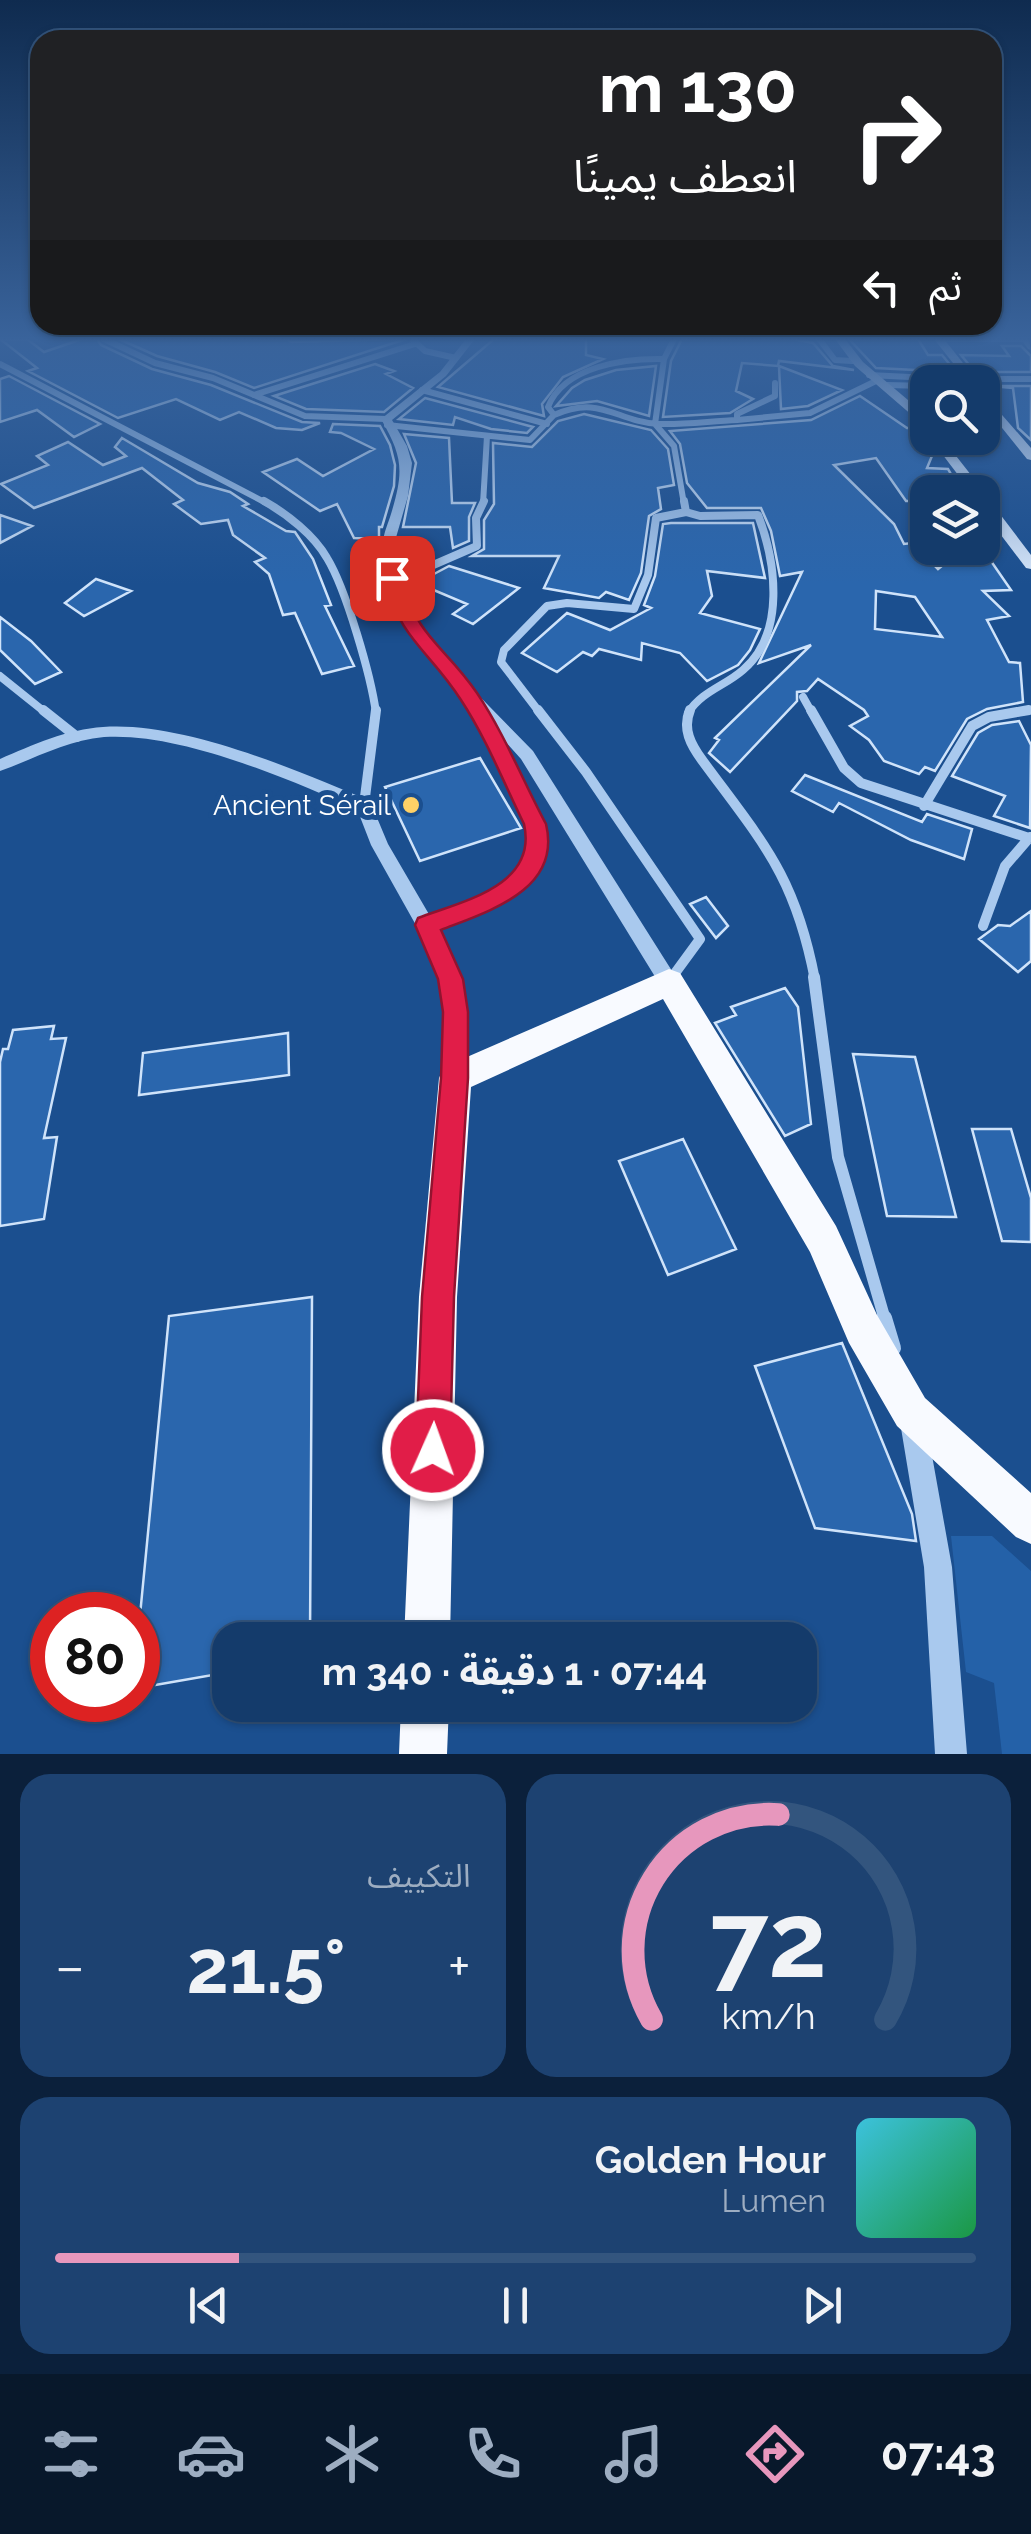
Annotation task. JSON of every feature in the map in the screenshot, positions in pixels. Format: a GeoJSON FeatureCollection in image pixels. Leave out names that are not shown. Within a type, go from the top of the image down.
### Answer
{"type":"FeatureCollection","features":[{"type":"Feature","properties":{"kind":"highway"},"geometry":{"type":"LineString","coordinates":[[428,1622],[438,1297],[455,1078],[668,982],[824,1239],[863,1329],[911,1412],[1031,1522]]}},
{"type":"Feature","properties":{"kind":"highway"},"geometry":{"type":"LineString","coordinates":[[424,1754],[425,1722]]}},
{"type":"Feature","properties":{"kind":"main road"},"geometry":{"type":"LineString","coordinates":[[1003,421],[1031,456]]}},
{"type":"Feature","properties":{"kind":"main road"},"geometry":{"type":"LineString","coordinates":[[949,455],[964,475]]}},
{"type":"Feature","properties":{"kind":"main road"},"geometry":{"type":"LineString","coordinates":[[1000,524],[1031,565]]}},
{"type":"Feature","properties":{"kind":"street"},"geometry":{"type":"LineString","coordinates":[[112,421],[276,508],[316,542],[329,560],[363,656],[376,710],[364,805],[380,845],[427,925],[450,979],[456,1012],[455,1078]]}},
{"type":"Feature","properties":{"kind":"street"},"geometry":{"type":"LineString","coordinates":[[367,421],[530,440],[550,421]]}},
{"type":"Feature","properties":{"kind":"street"},"geometry":{"type":"LineString","coordinates":[[535,421],[547,424]]}},
{"type":"Feature","properties":{"kind":"street"},"geometry":{"type":"LineString","coordinates":[[646,421],[655,424],[720,421]]}},
{"type":"Feature","properties":{"kind":"street"},"geometry":{"type":"LineString","coordinates":[[655,421],[676,454],[686,512]]}},
{"type":"Feature","properties":{"kind":"street"},"geometry":{"type":"LineString","coordinates":[[387,422],[402,446],[406,463],[389,540],[394,591],[419,639],[526,755],[668,982],[700,939],[586,772],[501,662],[504,650],[547,606],[567,602],[634,609],[648,575],[656,518],[686,512],[700,516],[758,515],[764,530],[771,599],[762,648],[742,670],[696,703],[687,714],[686,727],[693,748],[781,870],[798,911],[812,968],[838,1161],[911,1412],[938,1567],[952,1754]]}},
{"type":"Feature","properties":{"kind":"street"},"geometry":{"type":"LineString","coordinates":[[394,591],[424,569],[477,546],[478,510],[485,500],[482,480],[487,436]]}},
{"type":"Feature","properties":{"kind":"street"},"geometry":{"type":"LineString","coordinates":[[0,676],[77,736]]}},
{"type":"Feature","properties":{"kind":"street"},"geometry":{"type":"LineString","coordinates":[[427,925],[496,898],[524,878],[536,860],[539,842],[535,824],[469,696]]}},
{"type":"Feature","properties":{"kind":"street"},"geometry":{"type":"LineString","coordinates":[[803,697],[852,776],[875,790],[1030,838]]}},
{"type":"Feature","properties":{"kind":"street"},"geometry":{"type":"LineString","coordinates":[[924,806],[972,726],[989,717],[1031,710]]}},
{"type":"Feature","properties":{"kind":"street"},"geometry":{"type":"LineString","coordinates":[[0,765],[77,736],[136,732],[291,776],[364,805]]}},
{"type":"Feature","properties":{"kind":"street"},"geometry":{"type":"LineString","coordinates":[[983,926],[1006,860],[1030,838]]}},
{"type":"Feature","properties":{"kind":"shaded area"},"geometry":{"type":"Polygon","coordinates":[[[951,1536],[992,1536],[1031,1571],[1031,1754],[1002,1754],[994,1683],[966,1672],[951,1536]]]}},
{"type":"Feature","properties":{"kind":"building"},"geometry":{"type":"Polygon","coordinates":[[[52,421],[100,424],[74,437],[52,421]]]}},
{"type":"Feature","properties":{"kind":"building"},"geometry":{"type":"Polygon","coordinates":[[[259,421],[320,423],[302,430],[276,428],[259,421]]]}},
{"type":"Feature","properties":{"kind":"building"},"geometry":{"type":"Polygon","coordinates":[[[416,421],[454,421],[453,425],[416,421]]]}},
{"type":"Feature","properties":{"kind":"building"},"geometry":{"type":"Polygon","coordinates":[[[467,421],[510,421],[533,427],[527,433],[491,429],[467,421]]]}},
{"type":"Feature","properties":{"kind":"building"},"geometry":{"type":"Polygon","coordinates":[[[558,421],[613,421],[651,430],[668,449],[674,485],[658,488],[661,509],[649,516],[641,573],[629,600],[606,592],[599,598],[544,588],[559,556],[472,556],[484,549],[484,520],[494,504],[493,443],[532,447],[558,421]]]}},
{"type":"Feature","properties":{"kind":"building"},"geometry":{"type":"Polygon","coordinates":[[[800,421],[897,421],[910,428],[910,455],[932,455],[927,468],[948,469],[951,475],[910,475],[910,501],[906,501],[876,458],[834,465],[894,524],[904,544],[910,543],[910,565],[934,565],[938,569],[943,565],[994,565],[1011,590],[983,591],[1009,616],[987,620],[1009,662],[1020,663],[1023,702],[987,709],[967,719],[935,771],[925,767],[919,774],[884,761],[869,740],[850,726],[868,716],[864,710],[818,679],[807,691],[797,692],[797,701],[730,772],[709,753],[719,740],[715,738],[811,645],[759,663],[802,572],[780,576],[771,531],[761,508],[707,508],[687,483],[680,444],[670,431],[800,421]],[[876,591],[875,629],[942,637],[915,597],[876,591]]]}},
{"type":"Feature","properties":{"kind":"building"},"geometry":{"type":"Polygon","coordinates":[[[1017,421],[1031,421],[1031,440],[1018,428],[1017,421]]]}},
{"type":"Feature","properties":{"kind":"building"},"geometry":{"type":"Polygon","coordinates":[[[333,424],[380,426],[390,445],[395,465],[394,486],[379,527],[379,539],[354,538],[337,504],[320,511],[263,472],[297,459],[323,476],[374,449],[341,433],[330,432],[333,424]]]}},
{"type":"Feature","properties":{"kind":"building"},"geometry":{"type":"Polygon","coordinates":[[[404,434],[449,438],[452,503],[475,503],[469,517],[469,541],[453,548],[450,527],[403,527],[416,463],[404,434]]]}},
{"type":"Feature","properties":{"kind":"building"},"geometry":{"type":"Polygon","coordinates":[[[122,438],[198,483],[230,492],[248,504],[243,506],[286,531],[295,532],[313,559],[331,605],[325,606],[354,666],[322,674],[295,613],[283,615],[269,574],[255,562],[265,558],[233,535],[228,520],[201,524],[174,504],[183,500],[142,468],[34,508],[1,484],[48,465],[37,456],[68,442],[103,465],[126,456],[115,447],[122,438]]]}},
{"type":"Feature","properties":{"kind":"building"},"geometry":{"type":"Polygon","coordinates":[[[0,515],[32,526],[0,543],[0,515]]]}},
{"type":"Feature","properties":{"kind":"building"},"geometry":{"type":"Polygon","coordinates":[[[753,523],[765,578],[707,571],[712,596],[700,613],[760,629],[738,665],[707,681],[680,653],[642,643],[641,660],[599,649],[592,656],[583,652],[557,672],[522,653],[567,613],[610,630],[651,608],[644,605],[655,576],[663,524],[753,523]]]}},
{"type":"Feature","properties":{"kind":"building"},"geometry":{"type":"Polygon","coordinates":[[[449,566],[519,588],[473,624],[453,614],[467,604],[417,583],[449,566]]]}},
{"type":"Feature","properties":{"kind":"building"},"geometry":{"type":"Polygon","coordinates":[[[96,579],[131,591],[84,616],[65,603],[96,579]]]}},
{"type":"Feature","properties":{"kind":"building"},"geometry":{"type":"Polygon","coordinates":[[[0,617],[61,672],[35,684],[0,650],[0,617]]]}},
{"type":"Feature","properties":{"kind":"building"},"geometry":{"type":"Polygon","coordinates":[[[1019,721],[1031,745],[1030,828],[994,816],[1005,796],[952,776],[978,733],[992,725],[1019,721]]]}},
{"type":"Feature","properties":{"kind":"building","name":"Ancient Sérail"},"geometry":{"type":"Polygon","coordinates":[[[480,758],[521,828],[420,861],[385,787],[480,758]]]}},
{"type":"Feature","properties":{"kind":"building"},"geometry":{"type":"Polygon","coordinates":[[[805,775],[922,822],[927,814],[972,829],[964,859],[911,840],[839,803],[833,812],[792,791],[805,775]]]}},
{"type":"Feature","properties":{"kind":"building"},"geometry":{"type":"Polygon","coordinates":[[[706,897],[728,926],[716,938],[690,904],[706,897]]]}},
{"type":"Feature","properties":{"kind":"building"},"geometry":{"type":"Polygon","coordinates":[[[1031,911],[1031,961],[1018,972],[979,939],[998,925],[1010,926],[1031,911]]]}},
{"type":"Feature","properties":{"kind":"building"},"geometry":{"type":"Polygon","coordinates":[[[785,988],[798,1007],[811,1124],[785,1136],[715,1023],[736,1015],[731,1007],[785,988]]]}},
{"type":"Feature","properties":{"kind":"building"},"geometry":{"type":"Polygon","coordinates":[[[54,1026],[51,1039],[66,1038],[44,1138],[57,1137],[44,1219],[0,1226],[3,1049],[8,1049],[13,1030],[54,1026]]]}},
{"type":"Feature","properties":{"kind":"building"},"geometry":{"type":"Polygon","coordinates":[[[288,1033],[289,1075],[139,1095],[143,1053],[288,1033]]]}},
{"type":"Feature","properties":{"kind":"building"},"geometry":{"type":"Polygon","coordinates":[[[853,1054],[915,1057],[956,1217],[887,1216],[853,1054]]]}},
{"type":"Feature","properties":{"kind":"building"},"geometry":{"type":"Polygon","coordinates":[[[972,1129],[1011,1129],[1031,1198],[1031,1242],[1002,1241],[972,1129]]]}},
{"type":"Feature","properties":{"kind":"building"},"geometry":{"type":"Polygon","coordinates":[[[683,1139],[736,1249],[668,1275],[619,1161],[683,1139]]]}},
{"type":"Feature","properties":{"kind":"building"},"geometry":{"type":"Polygon","coordinates":[[[312,1297],[310,1622],[212,1622],[212,1675],[160,1684],[160,1592],[142,1592],[169,1316],[312,1297]]]}},
{"type":"Feature","properties":{"kind":"building"},"geometry":{"type":"Polygon","coordinates":[[[842,1343],[912,1514],[916,1541],[815,1528],[755,1366],[842,1343]]]}},
{"type":"Feature","properties":{"kind":"place","name":"Ancient Sérail"},"geometry":{"type":"Point","coordinates":[411,805]}},
{"type":"Feature","properties":{"kind":"route"},"geometry":{"type":"LineString","coordinates":[[392,578],[402,612],[419,639],[469,696],[535,824],[539,842],[536,860],[524,878],[496,898],[427,925],[450,979],[456,1012],[455,1078],[438,1297],[433,1450]]}}]}
